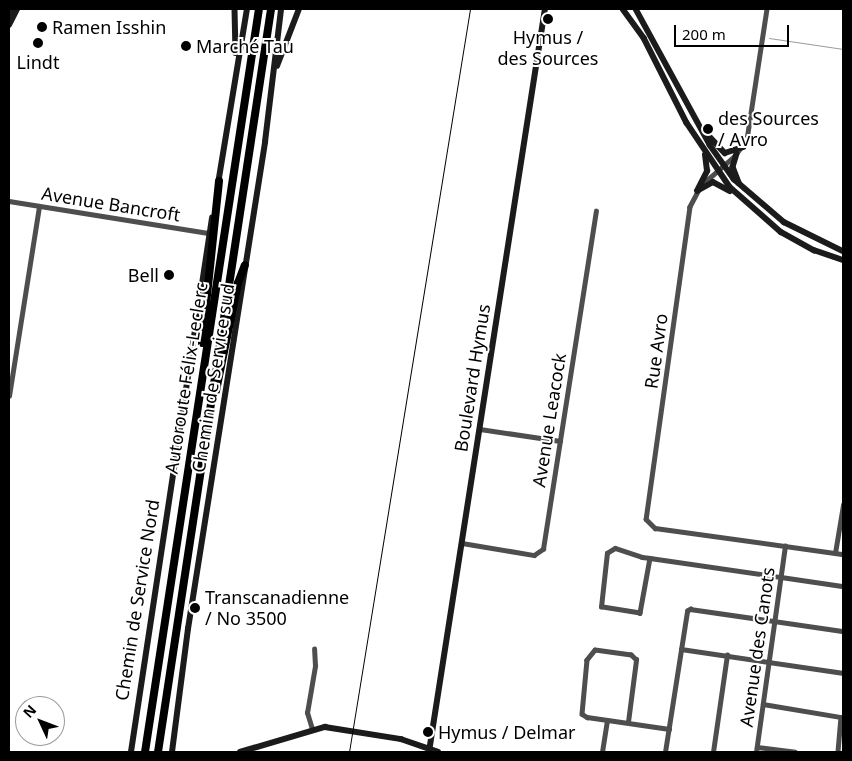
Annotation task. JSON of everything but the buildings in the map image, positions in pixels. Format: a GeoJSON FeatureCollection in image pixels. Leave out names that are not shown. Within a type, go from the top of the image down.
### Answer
{"type":"FeatureCollection","features":[{"type":"Feature","properties":{"kind":"highway","name":"Autoroute Félix-Leclerc"},"geometry":{"type":"LineString","coordinates":[[145,752],[259,9]]}},
{"type":"Feature","properties":{"kind":"highway","name":"Autoroute Félix-Leclerc"},"geometry":{"type":"LineString","coordinates":[[158,752],[204,437],[271,9]]}},
{"type":"Feature","properties":{"kind":"highway"},"geometry":{"type":"LineString","coordinates":[[200,387],[204,309],[216,225],[219,181]]}},
{"type":"Feature","properties":{"kind":"highway"},"geometry":{"type":"LineString","coordinates":[[204,437],[226,351],[238,283],[245,265]]}},
{"type":"Feature","properties":{"kind":"main road"},"geometry":{"type":"LineString","coordinates":[[9,16],[12,9]]}},
{"type":"Feature","properties":{"kind":"main road"},"geometry":{"type":"LineString","coordinates":[[9,25],[17,9]]}},
{"type":"Feature","properties":{"kind":"main road"},"geometry":{"type":"LineString","coordinates":[[235,9],[236,66]]}},
{"type":"Feature","properties":{"kind":"main road","name":"Chemin de Service Nord"},"geometry":{"type":"LineString","coordinates":[[131,752],[209,233],[247,9]]}},
{"type":"Feature","properties":{"kind":"main road","name":"Chemin de Service sud"},"geometry":{"type":"LineString","coordinates":[[172,752],[275,73],[281,9]]}},
{"type":"Feature","properties":{"kind":"main road"},"geometry":{"type":"LineString","coordinates":[[275,73],[290,26],[299,9]]}},
{"type":"Feature","properties":{"kind":"main road","name":"Boulevard Hymus"},"geometry":{"type":"LineString","coordinates":[[429,751],[545,9]]}},
{"type":"Feature","properties":{"kind":"main road"},"geometry":{"type":"LineString","coordinates":[[623,9],[644,38],[704,152],[738,196]]}},
{"type":"Feature","properties":{"kind":"main road"},"geometry":{"type":"LineString","coordinates":[[636,9],[724,166],[739,185],[790,226],[843,251]]}},
{"type":"Feature","properties":{"kind":"main road"},"geometry":{"type":"LineString","coordinates":[[696,117],[721,151],[731,154],[743,147]]}},
{"type":"Feature","properties":{"kind":"main road"},"geometry":{"type":"LineString","coordinates":[[697,191],[707,171],[704,152]]}},
{"type":"Feature","properties":{"kind":"main road"},"geometry":{"type":"LineString","coordinates":[[737,154],[733,166],[739,185]]}},
{"type":"Feature","properties":{"kind":"main road"},"geometry":{"type":"LineString","coordinates":[[697,191],[714,182],[738,196],[790,237],[843,260]]}},
{"type":"Feature","properties":{"kind":"main road"},"geometry":{"type":"LineString","coordinates":[[240,752],[312,730],[330,728],[398,739],[429,751],[438,752]]}},
{"type":"Feature","properties":{"kind":"street","name":"Rue Avro"},"geometry":{"type":"LineString","coordinates":[[767,9],[751,128],[743,147],[697,191],[690,211],[646,519],[655,528],[843,554]]}},
{"type":"Feature","properties":{"kind":"street","name":"Avenue Bancroft"},"geometry":{"type":"LineString","coordinates":[[9,201],[209,233]]}},
{"type":"Feature","properties":{"kind":"street"},"geometry":{"type":"LineString","coordinates":[[9,396],[39,206]]}},
{"type":"Feature","properties":{"kind":"street","name":"Avenue Leacock"},"geometry":{"type":"LineString","coordinates":[[462,544],[540,554],[560,441],[596,211]]}},
{"type":"Feature","properties":{"kind":"street"},"geometry":{"type":"LineString","coordinates":[[480,429],[560,441]]}},
{"type":"Feature","properties":{"kind":"street"},"geometry":{"type":"LineString","coordinates":[[835,553],[843,505]]}},
{"type":"Feature","properties":{"kind":"street","name":"Avenue des Canots"},"geometry":{"type":"LineString","coordinates":[[756,749],[770,662],[785,546]]}},
{"type":"Feature","properties":{"kind":"street"},"geometry":{"type":"LineString","coordinates":[[650,558],[640,613],[601,607],[607,552],[615,548],[650,558],[843,586]]}},
{"type":"Feature","properties":{"kind":"street"},"geometry":{"type":"LineString","coordinates":[[666,752],[680,649],[687,612],[693,607],[843,631]]}},
{"type":"Feature","properties":{"kind":"street"},"geometry":{"type":"LineString","coordinates":[[312,730],[307,713],[315,666],[314,649]]}},
{"type":"Feature","properties":{"kind":"street"},"geometry":{"type":"LineString","coordinates":[[680,649],[843,673]]}},
{"type":"Feature","properties":{"kind":"street"},"geometry":{"type":"LineString","coordinates":[[628,722],[636,660],[631,655],[595,650],[587,660],[580,709],[587,717],[669,729]]}},
{"type":"Feature","properties":{"kind":"street"},"geometry":{"type":"LineString","coordinates":[[713,752],[727,656]]}},
{"type":"Feature","properties":{"kind":"street"},"geometry":{"type":"LineString","coordinates":[[763,704],[841,717],[838,752]]}},
{"type":"Feature","properties":{"kind":"street"},"geometry":{"type":"LineString","coordinates":[[602,752],[607,720]]}},
{"type":"Feature","properties":{"kind":"street"},"geometry":{"type":"LineString","coordinates":[[756,749],[795,752]]}},
{"type":"Feature","properties":{"kind":"waterway"},"geometry":{"type":"LineString","coordinates":[[769,38],[843,49]]}},
{"type":"Feature","properties":{"kind":"tram line"},"geometry":{"type":"LineString","coordinates":[[349,752],[470,9]]}},
{"type":"Feature","properties":{"kind":"place","name":"Hymus / des Sources"},"geometry":{"type":"Point","coordinates":[548,19]}},
{"type":"Feature","properties":{"kind":"place","name":"Ramen Isshin"},"geometry":{"type":"Point","coordinates":[42,27]}},
{"type":"Feature","properties":{"kind":"place","name":"Lindt"},"geometry":{"type":"Point","coordinates":[38,43]}},
{"type":"Feature","properties":{"kind":"place","name":"Marché Tau"},"geometry":{"type":"Point","coordinates":[186,46]}},
{"type":"Feature","properties":{"kind":"place","name":"des Sources / Avro"},"geometry":{"type":"Point","coordinates":[708,129]}},
{"type":"Feature","properties":{"kind":"place","name":"Bell"},"geometry":{"type":"Point","coordinates":[169,275]}},
{"type":"Feature","properties":{"kind":"place","name":"Transcanadienne / No 3500"},"geometry":{"type":"Point","coordinates":[195,608]}},
{"type":"Feature","properties":{"kind":"place","name":"Hymus / Delmar"},"geometry":{"type":"Point","coordinates":[428,732]}}]}
